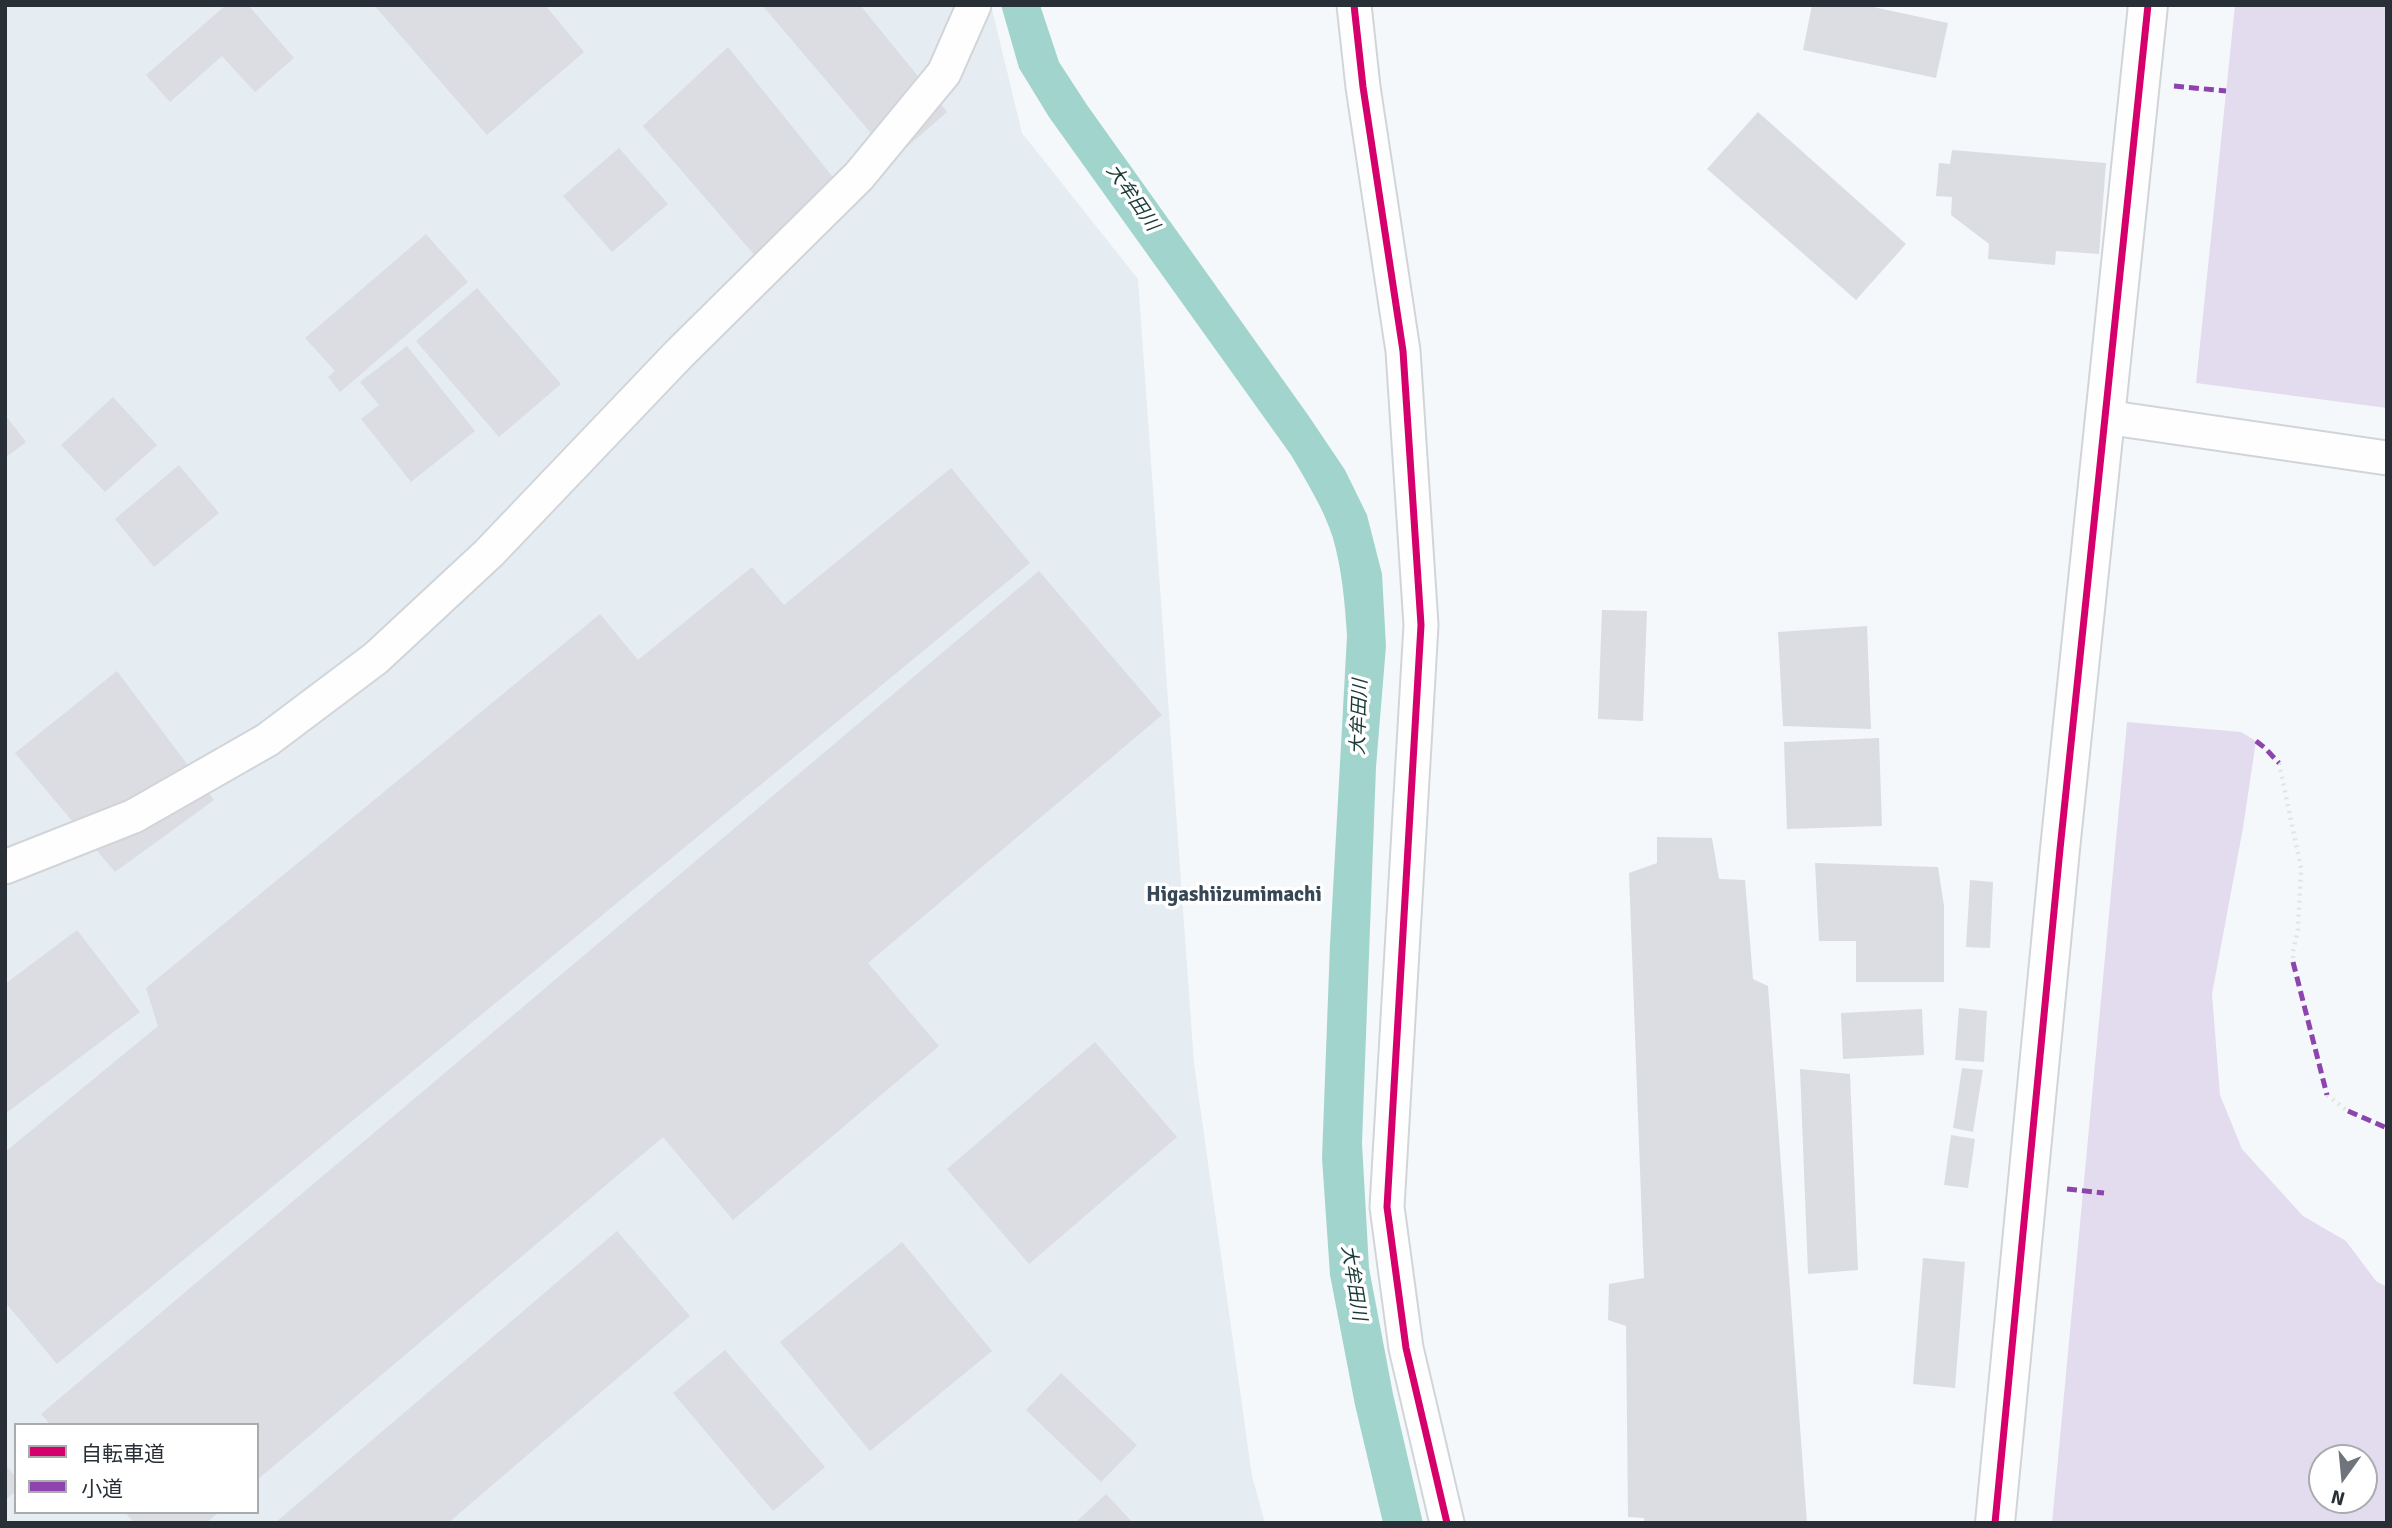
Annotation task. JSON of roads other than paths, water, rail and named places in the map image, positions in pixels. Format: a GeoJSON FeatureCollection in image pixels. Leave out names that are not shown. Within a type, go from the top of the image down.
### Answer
{"type":"FeatureCollection","features":[{"type":"Feature","properties":{"kind":"street"},"geometry":{"type":"LineString","coordinates":[[5,867],[134,816],[267,740],[376,658],[489,553],[679,354],[859,176],[944,73],[974,5]]}},
{"type":"Feature","properties":{"kind":"street"},"geometry":{"type":"LineString","coordinates":[[1354,5],[1363,87],[1402,351],[1421,625],[1387,1207],[1406,1348],[1447,1523]]}},
{"type":"Feature","properties":{"kind":"street"},"geometry":{"type":"LineString","coordinates":[[1996,1523],[2058,863],[2148,5]]}},
{"type":"Feature","properties":{"kind":"street"},"geometry":{"type":"LineString","coordinates":[[2105,417],[2387,458]]}},
{"type":"Feature","properties":{"kind":"water","name":"大牟田川"},"geometry":{"type":"Polygon","coordinates":[[[1001,5],[1040,5],[1059,62],[1308,415],[1345,470],[1367,515],[1382,574],[1386,646],[1376,767],[1362,1143],[1369,1268],[1393,1394],[1423,1523],[1383,1523],[1355,1405],[1330,1275],[1322,1158],[1330,944],[1347,636],[1343,587],[1333,538],[1320,506],[1291,455],[1049,117],[1019,68],[1001,5]]]}},
{"type":"Feature","properties":{"kind":"district","name":"Higashiizumimachi"},"geometry":{"type":"Point","coordinates":[1234,895]}}]}
